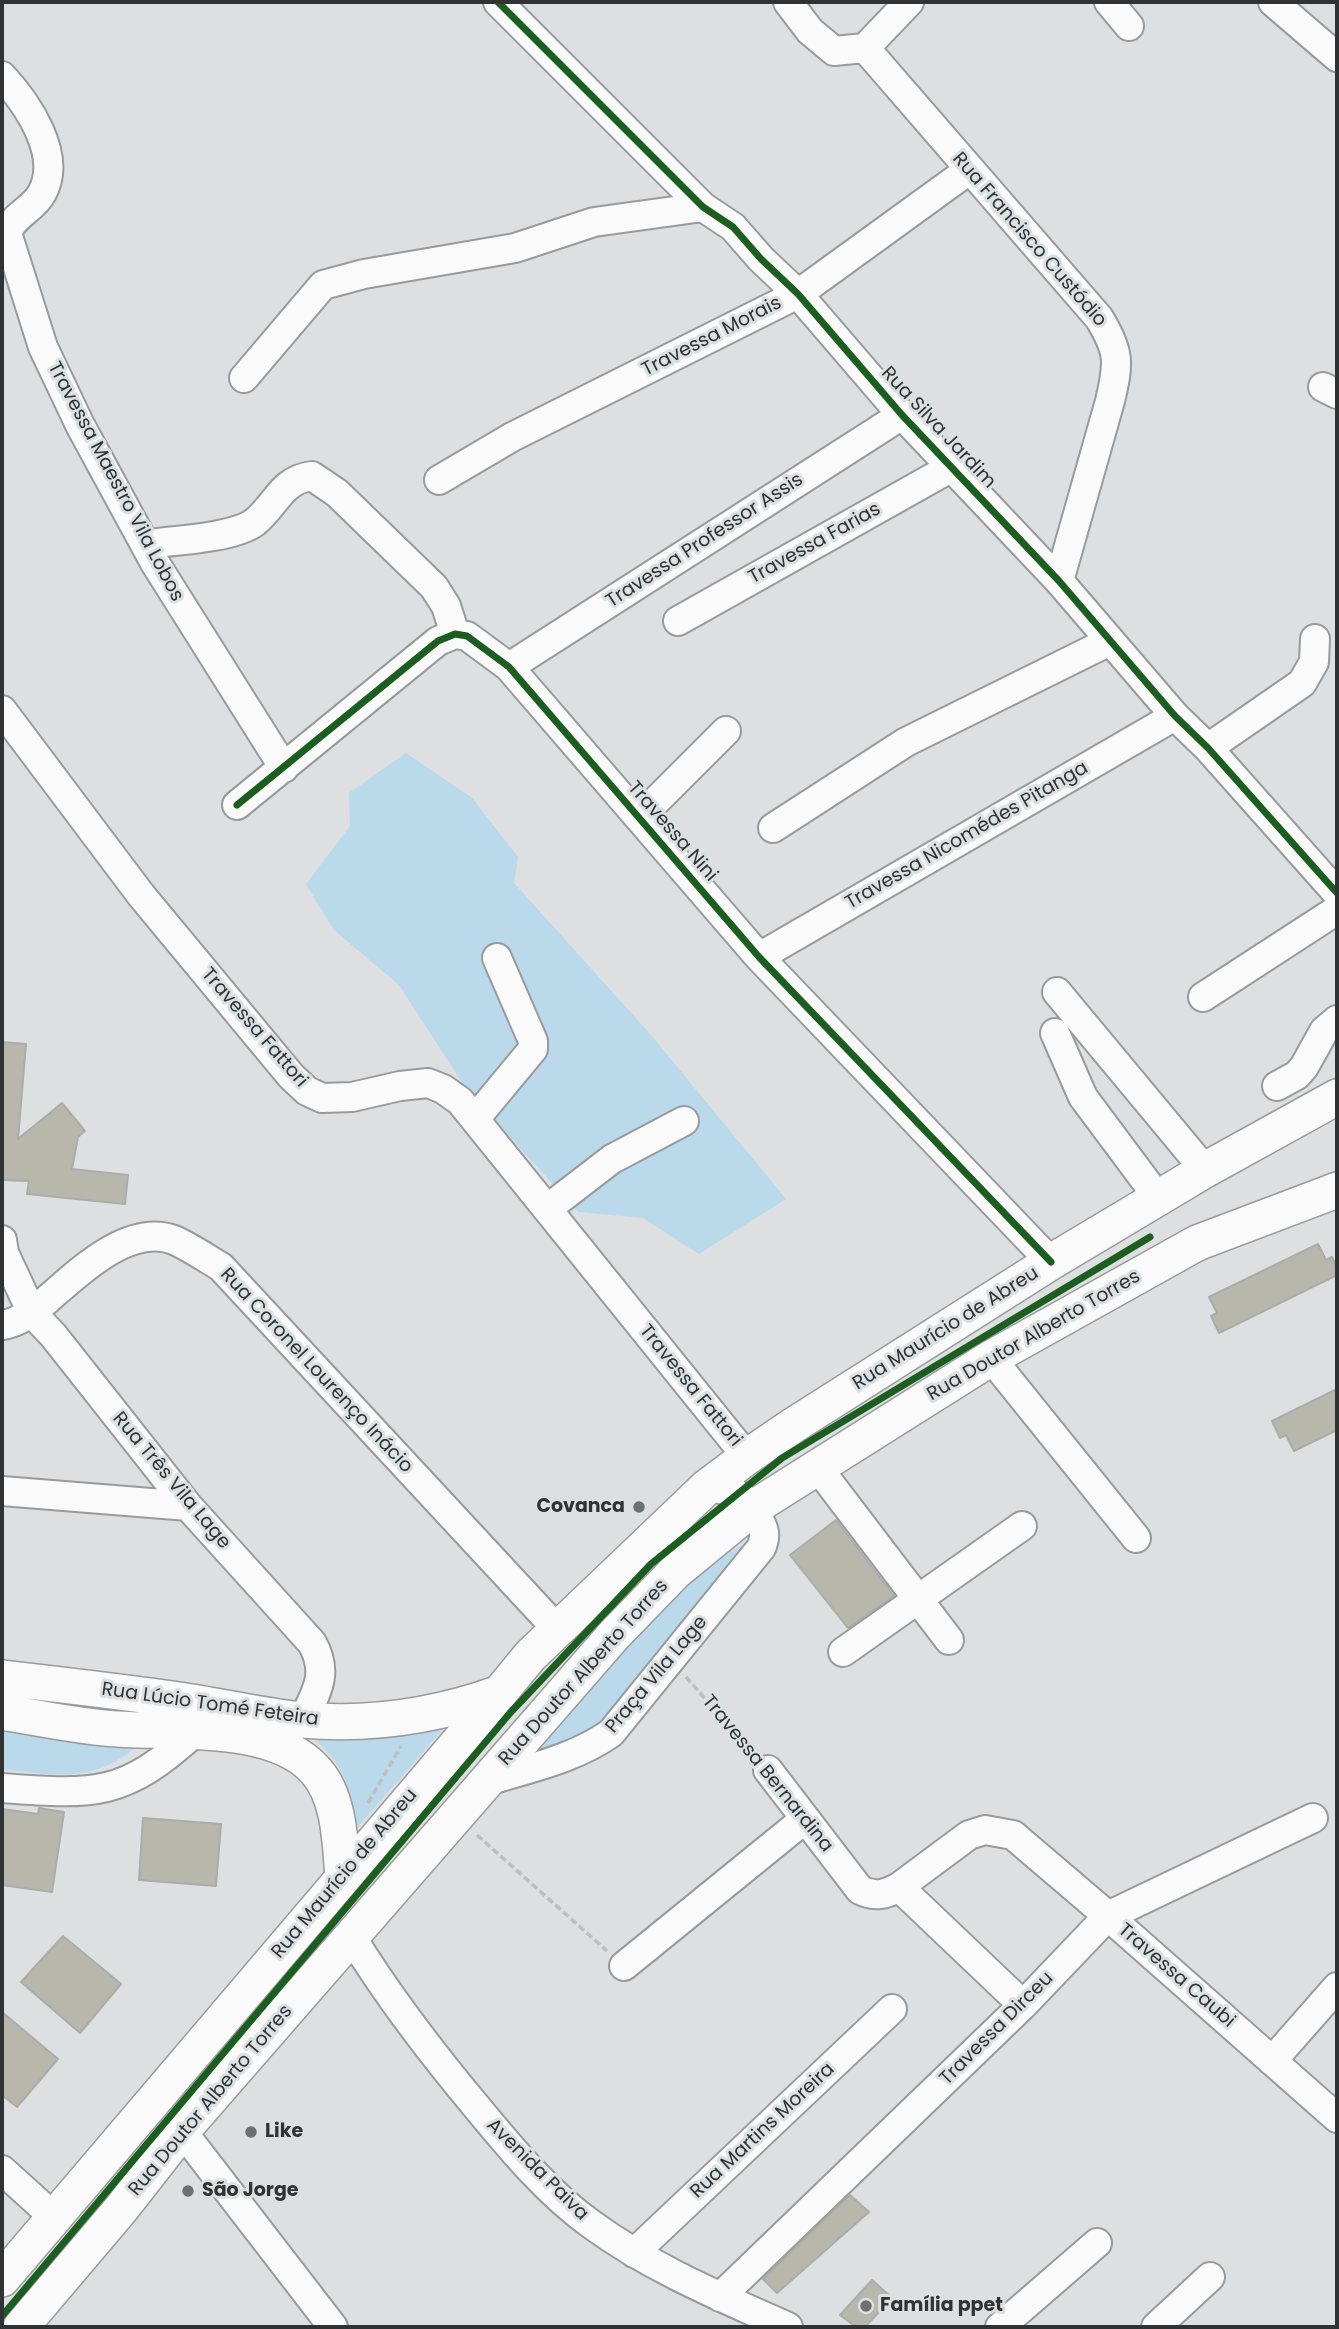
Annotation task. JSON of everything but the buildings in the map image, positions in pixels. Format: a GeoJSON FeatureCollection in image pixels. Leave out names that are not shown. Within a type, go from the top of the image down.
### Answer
{"type":"FeatureCollection","features":[{"type":"Feature","properties":{"kind":"main road","name":"Rua Maurício de Abreu"},"geometry":{"type":"LineString","coordinates":[[2,2279],[530,1656],[707,1487],[794,1425],[1051,1262],[1205,1170],[1337,1097]]}},
{"type":"Feature","properties":{"kind":"main road","name":"Rua Doutor Alberto Torres"},"geometry":{"type":"LineString","coordinates":[[21,2327],[121,2209],[182,2131],[614,1635],[674,1572],[753,1508],[991,1358],[1085,1303],[1197,1243],[1337,1190]]}},
{"type":"Feature","properties":{"kind":"main road","name":"Rua Lúcio Tomé Feteira"},"geometry":{"type":"LineString","coordinates":[[2,1678],[157,1697],[303,1720],[382,1721],[417,1717],[464,1706],[500,1693]]}},
{"type":"Feature","properties":{"kind":"main road","name":"Rua Lúcio Tomé Feteira"},"geometry":{"type":"LineString","coordinates":[[2,1712],[116,1729],[196,1731],[260,1741],[290,1752],[317,1772],[332,1801],[339,1833],[343,1877]]}},
{"type":"Feature","properties":{"kind":"street","name":"Rua Silva Jardim"},"geometry":{"type":"LineString","coordinates":[[498,2],[703,207],[733,227],[761,259],[798,294],[902,415],[1059,580],[1175,716],[1331,875]]}},
{"type":"Feature","properties":{"kind":"street"},"geometry":{"type":"LineString","coordinates":[[788,2],[810,31],[834,51],[865,48],[909,2]]}},
{"type":"Feature","properties":{"kind":"street"},"geometry":{"type":"LineString","coordinates":[[1109,2],[1129,26]]}},
{"type":"Feature","properties":{"kind":"street"},"geometry":{"type":"LineString","coordinates":[[1273,2],[1337,57]]}},
{"type":"Feature","properties":{"kind":"street","name":"Rua Francisco Custódio"},"geometry":{"type":"LineString","coordinates":[[865,48],[1099,318],[1115,350],[1115,378],[1110,401],[1059,580]]}},
{"type":"Feature","properties":{"kind":"street","name":"Travessa Maestro Vila Lobos"},"geometry":{"type":"LineString","coordinates":[[2,76],[16,91],[36,121],[46,150],[48,173],[43,191],[38,200],[11,222],[7,233],[43,347],[80,425],[145,544],[284,768]]}},
{"type":"Feature","properties":{"kind":"street","name":"Travessa Morais"},"geometry":{"type":"LineString","coordinates":[[439,480],[512,437],[798,294],[969,170]]}},
{"type":"Feature","properties":{"kind":"street"},"geometry":{"type":"LineString","coordinates":[[244,378],[323,285],[364,274],[515,247],[594,222],[703,207]]}},
{"type":"Feature","properties":{"kind":"street","name":"Travessa Professor Assis"},"geometry":{"type":"LineString","coordinates":[[509,667],[902,415]]}},
{"type":"Feature","properties":{"kind":"street","name":"Travessa Farias"},"geometry":{"type":"LineString","coordinates":[[678,621],[952,467]]}},
{"type":"Feature","properties":{"kind":"street"},"geometry":{"type":"LineString","coordinates":[[145,544],[222,534],[243,528],[256,522],[286,486],[299,478],[313,476],[337,493],[433,587],[446,606],[455,634],[438,641],[237,805]]}},
{"type":"Feature","properties":{"kind":"street","name":"Travessa Nini"},"geometry":{"type":"LineString","coordinates":[[455,634],[467,636],[480,643],[509,667],[759,957],[1051,1262]]}},
{"type":"Feature","properties":{"kind":"street"},"geometry":{"type":"LineString","coordinates":[[1208,748],[1302,683],[1314,662],[1315,639]]}},
{"type":"Feature","properties":{"kind":"street"},"geometry":{"type":"LineString","coordinates":[[772,828],[906,742],[1110,641]]}},
{"type":"Feature","properties":{"kind":"street","name":"Travessa Fattori"},"geometry":{"type":"LineString","coordinates":[[2,710],[141,895],[290,1076],[306,1091],[322,1098],[336,1099],[428,1083],[443,1089],[460,1101],[747,1457]]}},
{"type":"Feature","properties":{"kind":"street","name":"Travessa Nicomédes Pitanga"},"geometry":{"type":"LineString","coordinates":[[759,957],[1175,716]]}},
{"type":"Feature","properties":{"kind":"street"},"geometry":{"type":"LineString","coordinates":[[639,818],[726,731]]}},
{"type":"Feature","properties":{"kind":"street"},"geometry":{"type":"LineString","coordinates":[[1203,997],[1337,910]]}},
{"type":"Feature","properties":{"kind":"street"},"geometry":{"type":"LineString","coordinates":[[475,1119],[533,1049],[533,1041],[497,958]]}},
{"type":"Feature","properties":{"kind":"street"},"geometry":{"type":"LineString","coordinates":[[1057,992],[1205,1170]]}},
{"type":"Feature","properties":{"kind":"street"},"geometry":{"type":"LineString","coordinates":[[1277,1086],[1297,1075],[1324,1031],[1337,1020]]}},
{"type":"Feature","properties":{"kind":"street"},"geometry":{"type":"LineString","coordinates":[[1055,1033],[1083,1097],[1159,1199]]}},
{"type":"Feature","properties":{"kind":"street"},"geometry":{"type":"LineString","coordinates":[[547,1209],[612,1159],[684,1121]]}},
{"type":"Feature","properties":{"kind":"street","name":"Rua Coronel Lourenço Inácio"},"geometry":{"type":"LineString","coordinates":[[2,1325],[32,1313],[100,1255],[132,1241],[151,1237],[172,1240],[210,1260],[221,1267],[557,1629]]}},
{"type":"Feature","properties":{"kind":"street","name":"Rua Três Vila Lage"},"geometry":{"type":"LineString","coordinates":[[2,1240],[4,1253],[32,1313],[53,1335],[188,1506],[312,1643],[319,1655],[321,1675],[303,1720]]}},
{"type":"Feature","properties":{"kind":"street"},"geometry":{"type":"LineString","coordinates":[[991,1358],[1136,1538]]}},
{"type":"Feature","properties":{"kind":"street"},"geometry":{"type":"LineString","coordinates":[[818,1468],[949,1640]]}},
{"type":"Feature","properties":{"kind":"street"},"geometry":{"type":"LineString","coordinates":[[707,1487],[737,1493],[748,1499],[753,1508]]}},
{"type":"Feature","properties":{"kind":"street"},"geometry":{"type":"LineString","coordinates":[[2,1491],[188,1506]]}},
{"type":"Feature","properties":{"kind":"street","name":"Praça Vila Lage"},"geometry":{"type":"LineString","coordinates":[[487,1781],[590,1748],[611,1733],[761,1548],[765,1539],[764,1529],[753,1508]]}},
{"type":"Feature","properties":{"kind":"street"},"geometry":{"type":"LineString","coordinates":[[843,1652],[1022,1526]]}},
{"type":"Feature","properties":{"kind":"street"},"geometry":{"type":"LineString","coordinates":[[2,1788],[78,1792],[120,1784],[153,1768],[196,1731]]}},
{"type":"Feature","properties":{"kind":"street","name":"Travessa Bernardina"},"geometry":{"type":"LineString","coordinates":[[768,1770],[860,1890],[870,1895],[879,1895],[899,1887]]}},
{"type":"Feature","properties":{"kind":"street","name":"Travessa Dirceu"},"geometry":{"type":"LineString","coordinates":[[720,2297],[1023,2005],[1108,1916],[1313,1818]]}},
{"type":"Feature","properties":{"kind":"street"},"geometry":{"type":"LineString","coordinates":[[624,1966],[806,1819]]}},
{"type":"Feature","properties":{"kind":"street","name":"Travessa Caubi"},"geometry":{"type":"LineString","coordinates":[[899,1887],[969,1835],[985,1830],[1013,1835],[1337,2118]]}},
{"type":"Feature","properties":{"kind":"street"},"geometry":{"type":"LineString","coordinates":[[899,1887],[1023,2005]]}},
{"type":"Feature","properties":{"kind":"street","name":"Avenida Paiva"},"geometry":{"type":"LineString","coordinates":[[351,1936],[373,1972],[439,2063],[493,2127],[565,2202],[590,2224],[634,2253],[720,2297],[788,2327]]}},
{"type":"Feature","properties":{"kind":"street"},"geometry":{"type":"LineString","coordinates":[[1272,2061],[1337,1987]]}},
{"type":"Feature","properties":{"kind":"street","name":"Rua Martins Moreira"},"geometry":{"type":"LineString","coordinates":[[634,2253],[892,2008]]}},
{"type":"Feature","properties":{"kind":"street"},"geometry":{"type":"LineString","coordinates":[[182,2131],[333,2327]]}},
{"type":"Feature","properties":{"kind":"street"},"geometry":{"type":"LineString","coordinates":[[2,2170],[55,2218]]}},
{"type":"Feature","properties":{"kind":"street"},"geometry":{"type":"LineString","coordinates":[[1000,2327],[1097,2243]]}},
{"type":"Feature","properties":{"kind":"street"},"geometry":{"type":"LineString","coordinates":[[1156,2327],[1210,2277]]}},
{"type":"Feature","properties":{"kind":"path"},"geometry":{"type":"LineString","coordinates":[[365,1807],[417,1717]]}},
{"type":"Feature","properties":{"kind":"path"},"geometry":{"type":"LineString","coordinates":[[476,1834],[624,1966]]}},
{"type":"Feature","properties":{"kind":"shaded area"},"geometry":{"type":"Polygon","coordinates":[[[406,753],[472,798],[518,857],[514,883],[651,1035],[786,1199],[699,1254],[643,1218],[578,1212],[465,1087],[399,985],[334,930],[306,884],[350,826],[349,793],[406,753]]]}},
{"type":"Feature","properties":{"kind":"shaded area"},"geometry":{"type":"Polygon","coordinates":[[[747,1545],[602,1727],[547,1753],[539,1749],[539,1738],[681,1588],[739,1546],[747,1545]]]}},
{"type":"Feature","properties":{"kind":"shaded area"},"geometry":{"type":"Polygon","coordinates":[[[449,1722],[356,1829],[347,1786],[338,1765],[307,1733],[449,1722]]]}},
{"type":"Feature","properties":{"kind":"shaded area"},"geometry":{"type":"Polygon","coordinates":[[[2,1723],[136,1747],[120,1759],[88,1772],[56,1774],[2,1769],[2,1723]]]}},
{"type":"Feature","properties":{"kind":"cycle path"},"geometry":{"type":"LineString","coordinates":[[498,2],[703,207],[733,227],[761,259],[798,294],[902,415],[1059,581],[1175,716],[1208,748],[1337,893]]}},
{"type":"Feature","properties":{"kind":"cycle path"},"geometry":{"type":"LineString","coordinates":[[237,805],[438,641],[455,634],[467,636],[509,667],[759,957],[1051,1262]]}},
{"type":"Feature","properties":{"kind":"cycle path"},"geometry":{"type":"LineString","coordinates":[[2,2316],[510,1713],[651,1564],[782,1458],[1150,1237]]}},
{"type":"Feature","properties":{"kind":"place","name":"Covanca"},"geometry":{"type":"Point","coordinates":[639,1507]}},
{"type":"Feature","properties":{"kind":"place","name":"Like"},"geometry":{"type":"Point","coordinates":[251,2132]}},
{"type":"Feature","properties":{"kind":"place","name":"São Jorge"},"geometry":{"type":"Point","coordinates":[188,2191]}},
{"type":"Feature","properties":{"kind":"place","name":"Família ppet"},"geometry":{"type":"Point","coordinates":[866,2306]}}]}
